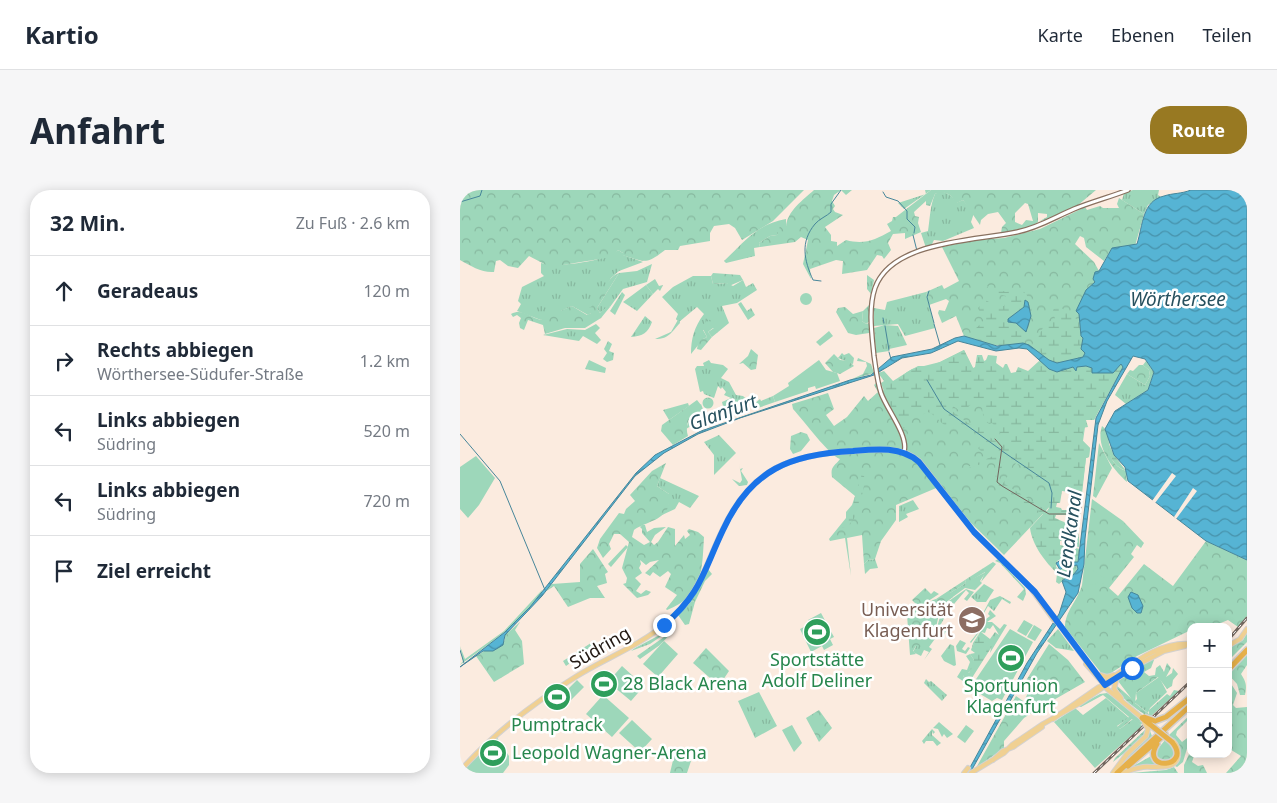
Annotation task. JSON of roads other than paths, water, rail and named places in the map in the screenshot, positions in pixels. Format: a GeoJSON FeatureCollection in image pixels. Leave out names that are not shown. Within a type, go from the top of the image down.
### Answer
{"type":"FeatureCollection","features":[{"type":"Feature","properties":{"kind":"highway"},"geometry":{"type":"LineString","coordinates":[[1232,661],[1247,645]]}},
{"type":"Feature","properties":{"kind":"highway"},"geometry":{"type":"LineString","coordinates":[[1230,668],[1247,650]]}},
{"type":"Feature","properties":{"kind":"highway"},"geometry":{"type":"LineString","coordinates":[[1141,716],[1151,720],[1162,720],[1187,700]]}},
{"type":"Feature","properties":{"kind":"highway"},"geometry":{"type":"LineString","coordinates":[[1120,773],[1187,709]]}},
{"type":"Feature","properties":{"kind":"highway"},"geometry":{"type":"LineString","coordinates":[[1120,773],[1161,739],[1187,713]]}},
{"type":"Feature","properties":{"kind":"highway"},"geometry":{"type":"LineString","coordinates":[[1141,716],[1172,742],[1176,749],[1175,758],[1169,764],[1161,763],[1154,755],[1155,748],[1161,739]]}},
{"type":"Feature","properties":{"kind":"main road"},"geometry":{"type":"LineString","coordinates":[[1113,773],[1127,754],[1146,736],[1148,729],[1141,716],[1105,685],[1032,590],[968,524],[919,462],[904,452],[905,442],[885,403],[877,375],[872,328],[873,298],[880,279],[894,263],[953,242],[1029,229],[1080,206],[1128,190]]}},
{"type":"Feature","properties":{"kind":"main road","name":"Südring"},"geometry":{"type":"LineString","coordinates":[[460,770],[493,738],[533,705],[577,676],[666,624],[690,600],[730,516],[750,489],[771,470],[794,459],[821,453],[886,450],[904,452]]}},
{"type":"Feature","properties":{"kind":"main road"},"geometry":{"type":"LineString","coordinates":[[1061,627],[1097,681],[1091,692]]}},
{"type":"Feature","properties":{"kind":"main road"},"geometry":{"type":"LineString","coordinates":[[1232,644],[1240,639],[1247,629]]}},
{"type":"Feature","properties":{"kind":"main road"},"geometry":{"type":"LineString","coordinates":[[1096,672],[1104,677],[1111,677],[1167,646],[1187,645]]}},
{"type":"Feature","properties":{"kind":"main road"},"geometry":{"type":"LineString","coordinates":[[1053,719],[1091,692],[1132,668],[1164,651],[1187,646]]}},
{"type":"Feature","properties":{"kind":"main road"},"geometry":{"type":"LineString","coordinates":[[1083,661],[1116,697],[1141,716]]}},
{"type":"Feature","properties":{"kind":"main road"},"geometry":{"type":"LineString","coordinates":[[1080,703],[1136,662]]}},
{"type":"Feature","properties":{"kind":"main road"},"geometry":{"type":"LineString","coordinates":[[1121,698],[1114,689],[1114,684],[1132,668]]}},
{"type":"Feature","properties":{"kind":"main road"},"geometry":{"type":"LineString","coordinates":[[973,772],[1046,723],[1080,703],[1103,691],[1116,697]]}},
{"type":"Feature","properties":{"kind":"main road"},"geometry":{"type":"LineString","coordinates":[[1120,773],[1142,768],[1171,765],[1178,759],[1179,753],[1172,742]]}},
{"type":"Feature","properties":{"kind":"main road"},"geometry":{"type":"LineString","coordinates":[[965,773],[968,768]]}},
{"type":"Feature","properties":{"kind":"water","name":"Wörthersee"},"geometry":{"type":"Polygon","coordinates":[[[1191,190],[1247,190],[1247,560],[1206,541],[1128,481],[1125,467],[1114,455],[1105,429],[1115,411],[1148,390],[1154,372],[1145,359],[1133,356],[1107,401],[1098,425],[1085,539],[1084,564],[1078,593],[1037,653],[970,773],[967,773],[1027,663],[1059,614],[1066,592],[1062,581],[1066,578],[1069,580],[1078,569],[1077,565],[1073,566],[1068,561],[1060,570],[1056,563],[1066,557],[1074,562],[1078,562],[1096,418],[1123,367],[1121,364],[1113,373],[1092,373],[1092,368],[1086,366],[1077,367],[1076,371],[1073,367],[1057,372],[1049,369],[1027,349],[1019,348],[996,351],[958,341],[931,353],[902,358],[874,375],[740,418],[698,434],[664,453],[635,476],[542,596],[505,635],[503,645],[493,651],[483,651],[460,667],[505,632],[530,607],[636,473],[655,455],[701,431],[850,380],[871,375],[892,357],[932,349],[955,338],[964,336],[997,346],[1023,343],[1057,363],[1083,357],[1085,353],[1081,349],[1083,338],[1081,336],[1079,314],[1076,311],[1086,290],[1095,282],[1093,279],[1095,272],[1099,271],[1112,248],[1137,244],[1144,215],[1151,203],[1164,196],[1191,190]]]}},
{"type":"Feature","properties":{"kind":"water"},"geometry":{"type":"Polygon","coordinates":[[[1025,300],[1028,302],[1031,316],[1026,332],[1016,323],[1008,322],[1008,319],[1024,307],[1025,300]]]}},
{"type":"Feature","properties":{"kind":"water"},"geometry":{"type":"Polygon","coordinates":[[[1131,592],[1138,595],[1143,606],[1141,613],[1137,613],[1132,608],[1128,597],[1131,592]]]}},
{"type":"Feature","properties":{"kind":"waterway"},"geometry":{"type":"LineString","coordinates":[[460,202],[480,196],[482,190]]}},
{"type":"Feature","properties":{"kind":"waterway"},"geometry":{"type":"LineString","coordinates":[[821,281],[813,280],[807,265],[805,244],[815,224],[831,212],[831,204],[841,190]]}},
{"type":"Feature","properties":{"kind":"waterway"},"geometry":{"type":"LineString","coordinates":[[883,192],[886,197],[898,201],[907,211],[907,219],[915,227],[914,233]]}},
{"type":"Feature","properties":{"kind":"waterway"},"geometry":{"type":"LineString","coordinates":[[913,235],[917,251]]}},
{"type":"Feature","properties":{"kind":"waterway"},"geometry":{"type":"LineString","coordinates":[[929,291],[927,297],[934,323]]}},
{"type":"Feature","properties":{"kind":"waterway"},"geometry":{"type":"LineString","coordinates":[[883,318],[884,323]]}},
{"type":"Feature","properties":{"kind":"waterway"},"geometry":{"type":"LineString","coordinates":[[934,324],[940,345]]}},
{"type":"Feature","properties":{"kind":"waterway"},"geometry":{"type":"LineString","coordinates":[[885,326],[889,350]]}},
{"type":"Feature","properties":{"kind":"waterway"},"geometry":{"type":"LineString","coordinates":[[889,352],[891,359]]}},
{"type":"Feature","properties":{"kind":"waterway"},"geometry":{"type":"LineString","coordinates":[[927,380],[944,409],[1001,450]]}},
{"type":"Feature","properties":{"kind":"waterway"},"geometry":{"type":"LineString","coordinates":[[460,434],[500,481],[545,590]]}},
{"type":"Feature","properties":{"kind":"waterway"},"geometry":{"type":"LineString","coordinates":[[1002,451],[1049,483],[1052,493],[1051,508]]}},
{"type":"Feature","properties":{"kind":"waterway"},"geometry":{"type":"LineString","coordinates":[[460,650],[464,663]]}},
{"type":"Feature","properties":{"kind":"tram line"},"geometry":{"type":"LineString","coordinates":[[995,439],[1002,447],[997,482],[1002,486],[1049,514],[1080,514],[1082,501]]}},
{"type":"Feature","properties":{"kind":"railway"},"geometry":{"type":"LineString","coordinates":[[1232,635],[1247,618]]}},
{"type":"Feature","properties":{"kind":"railway"},"geometry":{"type":"LineString","coordinates":[[1094,773],[1187,685]]}},
{"type":"Feature","properties":{"kind":"place","name":"Universität Klagenfurt"},"geometry":{"type":"Point","coordinates":[972,620]}},
{"type":"Feature","properties":{"kind":"place","name":"Sportstätte Adolf Deliner"},"geometry":{"type":"Point","coordinates":[817,632]}},
{"type":"Feature","properties":{"kind":"place","name":"Sportunion Klagenfurt"},"geometry":{"type":"Point","coordinates":[1011,658]}},
{"type":"Feature","properties":{"kind":"place","name":"28 Black Arena"},"geometry":{"type":"Point","coordinates":[604,684]}},
{"type":"Feature","properties":{"kind":"place","name":"Pumptrack"},"geometry":{"type":"Point","coordinates":[557,697]}},
{"type":"Feature","properties":{"kind":"place","name":"Leopold Wagner-Arena"},"geometry":{"type":"Point","coordinates":[493,753]}},
{"type":"Feature","properties":{"kind":"water label","name":"Glanfurt"},"geometry":{"type":"Point","coordinates":[723,412]}},
{"type":"Feature","properties":{"kind":"water label","name":"Lendkanal"},"geometry":{"type":"Point","coordinates":[1069,534]}}]}
